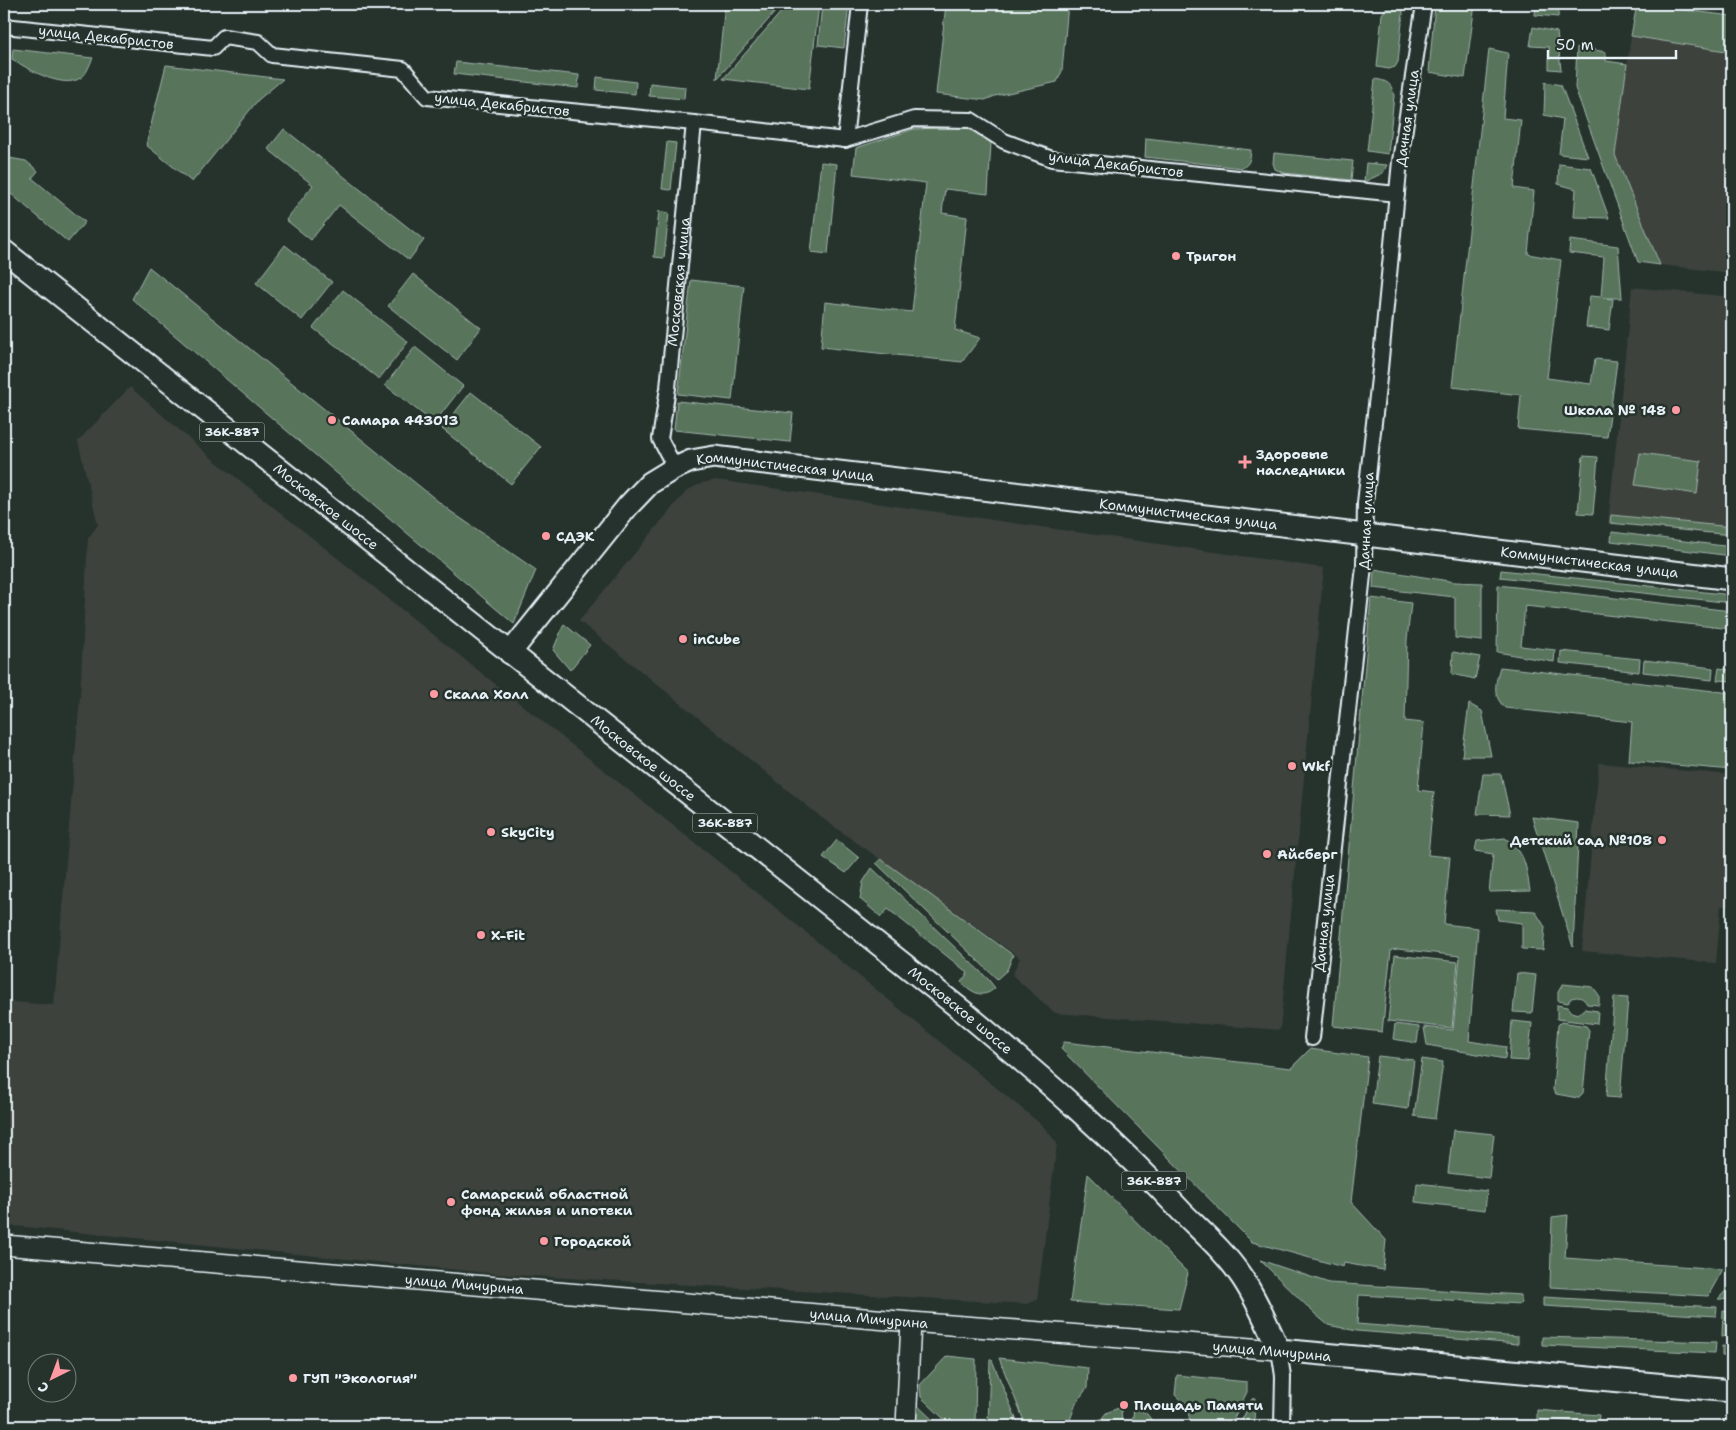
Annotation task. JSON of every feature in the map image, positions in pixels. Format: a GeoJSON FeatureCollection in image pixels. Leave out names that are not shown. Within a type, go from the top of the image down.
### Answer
{"type":"FeatureCollection","features":[{"type":"Feature","properties":{"kind":"main road","name":"Московское шоссе"},"geometry":{"type":"LineString","coordinates":[[4,251],[957,1006],[1076,1108],[1155,1183],[1240,1274],[1257,1301],[1279,1350]]}},
{"type":"Feature","properties":{"kind":"main road","name":"Коммунистическая улица"},"geometry":{"type":"LineString","coordinates":[[510,653],[628,506],[650,483],[691,461],[714,457],[1732,579]]}},
{"type":"Feature","properties":{"kind":"main road","name":"улица Мичурина"},"geometry":{"type":"LineString","coordinates":[[4,1245],[911,1322],[1279,1350],[1732,1391]]}},
{"type":"Feature","properties":{"kind":"main road"},"geometry":{"type":"LineString","coordinates":[[906,1426],[911,1322]]}},
{"type":"Feature","properties":{"kind":"street"},"geometry":{"type":"LineString","coordinates":[[694,123],[845,140],[860,4]]}},
{"type":"Feature","properties":{"kind":"street","name":"Дачная улица"},"geometry":{"type":"LineString","coordinates":[[1312,1038],[1364,566],[1365,503],[1401,151],[1424,4]]}},
{"type":"Feature","properties":{"kind":"street","name":"улица Декабристов"},"geometry":{"type":"LineString","coordinates":[[4,26],[213,48],[224,37],[258,42],[272,55],[402,70],[427,97],[694,123]]}},
{"type":"Feature","properties":{"kind":"street","name":"улица Декабристов"},"geometry":{"type":"LineString","coordinates":[[845,140],[914,119],[971,120],[1004,141],[1052,159],[1397,194]]}},
{"type":"Feature","properties":{"kind":"street","name":"Московская улица"},"geometry":{"type":"LineString","coordinates":[[675,468],[660,440],[668,388],[694,123]]}},
{"type":"Feature","properties":{"kind":"street"},"geometry":{"type":"LineString","coordinates":[[1279,1350],[1283,1376],[1282,1426]]}},
{"type":"Feature","properties":{"kind":"shaded area"},"geometry":{"type":"Polygon","coordinates":[[[1631,36],[1732,52],[1732,273],[1660,265],[1615,155],[1631,36]]]}},
{"type":"Feature","properties":{"kind":"shaded area","name":"Школа № 148"},"geometry":{"type":"Polygon","coordinates":[[[1632,287],[1732,297],[1732,536],[1608,524],[1632,287]]]}},
{"type":"Feature","properties":{"kind":"shaded area"},"geometry":{"type":"Polygon","coordinates":[[[130,387],[208,455],[754,890],[1042,1125],[1057,1143],[1037,1300],[1027,1304],[499,1274],[4,1225],[4,1064],[10,1002],[54,1005],[80,697],[88,538],[98,525],[78,441],[130,387]]]}},
{"type":"Feature","properties":{"kind":"shaded area"},"geometry":{"type":"Polygon","coordinates":[[[716,480],[1324,568],[1280,1030],[1055,1013],[1012,975],[1020,958],[822,818],[579,621],[688,490],[702,483],[716,480]]]}},
{"type":"Feature","properties":{"kind":"shaded area","name":"Детский сад №108"},"geometry":{"type":"Polygon","coordinates":[[[1599,763],[1732,775],[1732,906],[1721,906],[1716,963],[1582,951],[1599,763]]]}},
{"type":"Feature","properties":{"kind":"green space"},"geometry":{"type":"Polygon","coordinates":[[[725,4],[782,4],[717,79],[725,4]]]}},
{"type":"Feature","properties":{"kind":"green space"},"geometry":{"type":"Polygon","coordinates":[[[788,4],[819,4],[809,89],[723,79],[788,4]]]}},
{"type":"Feature","properties":{"kind":"green space"},"geometry":{"type":"Polygon","coordinates":[[[822,4],[849,4],[844,48],[818,45],[822,4]]]}},
{"type":"Feature","properties":{"kind":"green space"},"geometry":{"type":"Polygon","coordinates":[[[946,4],[1068,4],[1062,71],[1057,82],[985,100],[936,94],[946,4]]]}},
{"type":"Feature","properties":{"kind":"green space"},"geometry":{"type":"Polygon","coordinates":[[[1389,4],[1397,4],[1402,7],[1403,13],[1398,62],[1395,67],[1389,69],[1377,67],[1382,14],[1389,4]]]}},
{"type":"Feature","properties":{"kind":"green space"},"geometry":{"type":"Polygon","coordinates":[[[1435,4],[1475,4],[1465,78],[1429,72],[1435,4]]]}},
{"type":"Feature","properties":{"kind":"green space"},"geometry":{"type":"Polygon","coordinates":[[[1536,4],[1559,4],[1558,17],[1535,15],[1536,4]]]}},
{"type":"Feature","properties":{"kind":"green space"},"geometry":{"type":"Polygon","coordinates":[[[1637,4],[1732,16],[1732,52],[1631,36],[1637,4]]]}},
{"type":"Feature","properties":{"kind":"green space"},"geometry":{"type":"Polygon","coordinates":[[[1533,27],[1557,32],[1561,70],[1549,69],[1549,47],[1530,46],[1533,27]]]}},
{"type":"Feature","properties":{"kind":"green space"},"geometry":{"type":"Polygon","coordinates":[[[1577,47],[1606,52],[1606,61],[1627,64],[1615,155],[1660,265],[1638,262],[1575,88],[1577,47]]]}},
{"type":"Feature","properties":{"kind":"green space"},"geometry":{"type":"Polygon","coordinates":[[[13,49],[93,58],[84,75],[77,80],[68,82],[48,78],[12,59],[13,49]]]}},
{"type":"Feature","properties":{"kind":"green space"},"geometry":{"type":"Polygon","coordinates":[[[1489,49],[1508,53],[1503,118],[1521,120],[1514,188],[1534,191],[1528,254],[1561,260],[1547,378],[1591,384],[1595,359],[1617,361],[1607,437],[1518,429],[1521,395],[1452,387],[1489,49]]]}},
{"type":"Feature","properties":{"kind":"green space"},"geometry":{"type":"Polygon","coordinates":[[[456,62],[579,75],[578,88],[454,74],[456,62]]]}},
{"type":"Feature","properties":{"kind":"green space"},"geometry":{"type":"Polygon","coordinates":[[[166,65],[283,79],[258,100],[192,182],[146,145],[166,65]]]}},
{"type":"Feature","properties":{"kind":"green space"},"geometry":{"type":"Polygon","coordinates":[[[597,77],[636,82],[635,94],[596,90],[597,77]]]}},
{"type":"Feature","properties":{"kind":"green space"},"geometry":{"type":"Polygon","coordinates":[[[1375,79],[1388,83],[1392,88],[1394,96],[1388,154],[1367,151],[1375,79]]]}},
{"type":"Feature","properties":{"kind":"green space"},"geometry":{"type":"Polygon","coordinates":[[[1545,82],[1561,85],[1588,157],[1559,154],[1563,119],[1544,115],[1545,82]]]}},
{"type":"Feature","properties":{"kind":"green space"},"geometry":{"type":"Polygon","coordinates":[[[650,83],[685,87],[684,99],[649,96],[650,83]]]}},
{"type":"Feature","properties":{"kind":"green space"},"geometry":{"type":"Polygon","coordinates":[[[968,127],[991,143],[988,194],[945,189],[942,213],[967,217],[955,330],[980,338],[962,362],[821,347],[825,302],[912,312],[926,183],[853,174],[856,148],[914,129],[968,127]]]}},
{"type":"Feature","properties":{"kind":"green space"},"geometry":{"type":"Polygon","coordinates":[[[284,129],[424,240],[409,260],[339,205],[311,240],[286,220],[313,185],[268,149],[284,129]]]}},
{"type":"Feature","properties":{"kind":"green space"},"geometry":{"type":"Polygon","coordinates":[[[1146,138],[1251,150],[1248,163],[1242,168],[1145,157],[1146,138]]]}},
{"type":"Feature","properties":{"kind":"green space"},"geometry":{"type":"Polygon","coordinates":[[[667,142],[676,143],[671,190],[662,189],[667,142]]]}},
{"type":"Feature","properties":{"kind":"green space"},"geometry":{"type":"Polygon","coordinates":[[[1274,153],[1353,161],[1351,180],[1284,173],[1275,169],[1273,163],[1274,153]]]}},
{"type":"Feature","properties":{"kind":"green space"},"geometry":{"type":"Polygon","coordinates":[[[4,157],[26,161],[38,171],[32,178],[85,222],[68,242],[4,188],[4,157]]]}},
{"type":"Feature","properties":{"kind":"green space"},"geometry":{"type":"Polygon","coordinates":[[[821,162],[837,164],[828,254],[811,252],[821,162]]]}},
{"type":"Feature","properties":{"kind":"green space"},"geometry":{"type":"Polygon","coordinates":[[[1366,163],[1387,165],[1383,173],[1364,182],[1366,163]]]}},
{"type":"Feature","properties":{"kind":"green space"},"geometry":{"type":"Polygon","coordinates":[[[1559,164],[1591,168],[1609,218],[1574,217],[1576,189],[1558,184],[1559,164]]]}},
{"type":"Feature","properties":{"kind":"green space"},"geometry":{"type":"Polygon","coordinates":[[[659,211],[669,213],[664,258],[654,257],[659,211]]]}},
{"type":"Feature","properties":{"kind":"green space"},"geometry":{"type":"Polygon","coordinates":[[[1570,240],[1618,246],[1622,298],[1603,298],[1613,299],[1609,330],[1586,327],[1590,296],[1601,297],[1604,257],[1569,253],[1570,240]]]}},
{"type":"Feature","properties":{"kind":"green space"},"geometry":{"type":"Polygon","coordinates":[[[285,245],[332,282],[302,320],[256,283],[285,245]]]}},
{"type":"Feature","properties":{"kind":"green space"},"geometry":{"type":"Polygon","coordinates":[[[149,267],[450,511],[536,570],[514,624],[132,299],[149,267]]]}},
{"type":"Feature","properties":{"kind":"green space"},"geometry":{"type":"Polygon","coordinates":[[[413,274],[481,328],[457,360],[388,306],[413,274]]]}},
{"type":"Feature","properties":{"kind":"green space"},"geometry":{"type":"Polygon","coordinates":[[[691,280],[744,286],[732,400],[678,394],[691,280]]]}},
{"type":"Feature","properties":{"kind":"green space"},"geometry":{"type":"Polygon","coordinates":[[[343,290],[408,342],[379,379],[313,328],[343,290]]]}},
{"type":"Feature","properties":{"kind":"green space"},"geometry":{"type":"Polygon","coordinates":[[[415,347],[463,386],[434,423],[385,385],[415,347]]]}},
{"type":"Feature","properties":{"kind":"green space"},"geometry":{"type":"Polygon","coordinates":[[[471,392],[541,447],[511,484],[442,429],[471,392]]]}},
{"type":"Feature","properties":{"kind":"green space"},"geometry":{"type":"Polygon","coordinates":[[[677,401],[793,413],[790,442],[674,430],[677,401]]]}},
{"type":"Feature","properties":{"kind":"green space"},"geometry":{"type":"Polygon","coordinates":[[[1640,453],[1701,461],[1697,494],[1635,485],[1640,453]]]}},
{"type":"Feature","properties":{"kind":"green space"},"geometry":{"type":"Polygon","coordinates":[[[1583,456],[1598,457],[1593,514],[1578,513],[1583,456]]]}},
{"type":"Feature","properties":{"kind":"green space"},"geometry":{"type":"Polygon","coordinates":[[[1611,515],[1732,527],[1732,535],[1610,523],[1611,515]]]}},
{"type":"Feature","properties":{"kind":"green space"},"geometry":{"type":"Polygon","coordinates":[[[1612,532],[1732,547],[1732,556],[1611,541],[1612,532]]]}},
{"type":"Feature","properties":{"kind":"green space"},"geometry":{"type":"Polygon","coordinates":[[[1374,569],[1455,582],[1482,583],[1482,641],[1455,638],[1455,597],[1373,588],[1374,569]]]}},
{"type":"Feature","properties":{"kind":"green space"},"geometry":{"type":"Polygon","coordinates":[[[1501,570],[1732,595],[1732,603],[1500,577],[1501,570]]]}},
{"type":"Feature","properties":{"kind":"green space"},"geometry":{"type":"Polygon","coordinates":[[[1498,585],[1732,611],[1732,629],[1525,606],[1521,646],[1555,650],[1554,662],[1497,652],[1498,585]]]}},
{"type":"Feature","properties":{"kind":"green space"},"geometry":{"type":"Polygon","coordinates":[[[1371,598],[1411,603],[1407,640],[1405,721],[1424,723],[1418,790],[1434,792],[1428,855],[1450,857],[1444,924],[1478,928],[1469,1041],[1506,1047],[1505,1059],[1427,1045],[1424,1027],[1453,1030],[1460,956],[1398,949],[1391,950],[1382,1032],[1333,1026],[1371,598]]]}},
{"type":"Feature","properties":{"kind":"green space"},"geometry":{"type":"Polygon","coordinates":[[[564,624],[590,645],[570,670],[553,650],[564,624]]]}},
{"type":"Feature","properties":{"kind":"green space"},"geometry":{"type":"Polygon","coordinates":[[[1561,651],[1640,659],[1639,672],[1560,663],[1561,651]]]}},
{"type":"Feature","properties":{"kind":"green space"},"geometry":{"type":"Polygon","coordinates":[[[1453,652],[1480,657],[1475,679],[1452,674],[1453,652]]]}},
{"type":"Feature","properties":{"kind":"green space"},"geometry":{"type":"Polygon","coordinates":[[[1644,660],[1713,668],[1712,680],[1643,672],[1644,660]]]}},
{"type":"Feature","properties":{"kind":"green space"},"geometry":{"type":"Polygon","coordinates":[[[1500,667],[1732,693],[1732,770],[1629,761],[1632,722],[1505,708],[1496,694],[1500,667]]]}},
{"type":"Feature","properties":{"kind":"green space"},"geometry":{"type":"Polygon","coordinates":[[[1719,668],[1732,670],[1732,681],[1717,680],[1719,668]]]}},
{"type":"Feature","properties":{"kind":"green space"},"geometry":{"type":"Polygon","coordinates":[[[1469,704],[1482,711],[1491,756],[1462,756],[1469,704]]]}},
{"type":"Feature","properties":{"kind":"green space"},"geometry":{"type":"Polygon","coordinates":[[[1483,774],[1501,774],[1510,815],[1477,814],[1483,774]]]}},
{"type":"Feature","properties":{"kind":"green space"},"geometry":{"type":"Polygon","coordinates":[[[1532,817],[1579,823],[1573,947],[1532,817]]]}},
{"type":"Feature","properties":{"kind":"green space"},"geometry":{"type":"Polygon","coordinates":[[[1505,838],[1517,849],[1524,861],[1530,891],[1489,892],[1493,854],[1475,851],[1477,841],[1505,838]]]}},
{"type":"Feature","properties":{"kind":"green space"},"geometry":{"type":"Polygon","coordinates":[[[837,840],[859,858],[846,873],[823,857],[837,840]]]}},
{"type":"Feature","properties":{"kind":"green space"},"geometry":{"type":"Polygon","coordinates":[[[881,859],[1013,955],[1007,970],[997,979],[876,863],[881,859]]]}},
{"type":"Feature","properties":{"kind":"green space"},"geometry":{"type":"Polygon","coordinates":[[[872,868],[988,979],[995,988],[986,994],[977,993],[969,989],[961,982],[968,973],[888,909],[881,917],[860,899],[863,882],[872,868]]]}},
{"type":"Feature","properties":{"kind":"green space"},"geometry":{"type":"Polygon","coordinates":[[[1496,909],[1535,911],[1545,927],[1543,950],[1522,949],[1522,923],[1498,920],[1496,909]]]}},
{"type":"Feature","properties":{"kind":"green space"},"geometry":{"type":"Polygon","coordinates":[[[1395,955],[1458,962],[1452,1028],[1388,1021],[1395,955]]]}},
{"type":"Feature","properties":{"kind":"green space"},"geometry":{"type":"Polygon","coordinates":[[[1517,973],[1536,975],[1532,1013],[1513,1012],[1517,973]]]}},
{"type":"Feature","properties":{"kind":"green space"},"geometry":{"type":"Polygon","coordinates":[[[1563,984],[1593,987],[1599,995],[1599,1005],[1587,1004],[1579,997],[1571,998],[1568,1003],[1558,1001],[1558,992],[1563,984]]]}},
{"type":"Feature","properties":{"kind":"green space"},"geometry":{"type":"Polygon","coordinates":[[[1614,997],[1628,998],[1620,1098],[1606,1097],[1614,997]]]}},
{"type":"Feature","properties":{"kind":"green space"},"geometry":{"type":"Polygon","coordinates":[[[1557,1005],[1567,1007],[1571,1012],[1578,1014],[1584,1009],[1598,1011],[1597,1024],[1557,1019],[1557,1005]]]}},
{"type":"Feature","properties":{"kind":"green space"},"geometry":{"type":"Polygon","coordinates":[[[1512,1021],[1532,1023],[1528,1061],[1509,1060],[1512,1021]]]}},
{"type":"Feature","properties":{"kind":"green space"},"geometry":{"type":"Polygon","coordinates":[[[1561,1022],[1586,1026],[1589,1030],[1583,1093],[1578,1098],[1556,1094],[1553,1090],[1558,1025],[1561,1022]]]}},
{"type":"Feature","properties":{"kind":"green space"},"geometry":{"type":"Polygon","coordinates":[[[1395,1024],[1419,1027],[1417,1043],[1393,1039],[1395,1024]]]}},
{"type":"Feature","properties":{"kind":"green space"},"geometry":{"type":"Polygon","coordinates":[[[1064,1042],[1291,1068],[1310,1049],[1368,1057],[1351,1202],[1386,1240],[1383,1270],[1344,1263],[1343,1267],[1252,1242],[1061,1049],[1064,1042]]]}},
{"type":"Feature","properties":{"kind":"green space"},"geometry":{"type":"Polygon","coordinates":[[[1378,1056],[1414,1060],[1408,1109],[1372,1104],[1378,1056]]]}},
{"type":"Feature","properties":{"kind":"green space"},"geometry":{"type":"Polygon","coordinates":[[[1422,1059],[1443,1062],[1435,1119],[1414,1116],[1422,1059]]]}},
{"type":"Feature","properties":{"kind":"green space"},"geometry":{"type":"Polygon","coordinates":[[[1453,1130],[1494,1134],[1489,1178],[1448,1173],[1453,1130]]]}},
{"type":"Feature","properties":{"kind":"green space"},"geometry":{"type":"Polygon","coordinates":[[[1088,1174],[1188,1273],[1179,1309],[1070,1302],[1088,1174]]]}},
{"type":"Feature","properties":{"kind":"green space"},"geometry":{"type":"Polygon","coordinates":[[[1417,1183],[1487,1191],[1485,1210],[1415,1202],[1417,1183]]]}},
{"type":"Feature","properties":{"kind":"green space"},"geometry":{"type":"Polygon","coordinates":[[[1568,1215],[1565,1258],[1723,1269],[1708,1296],[1550,1287],[1552,1217],[1568,1215]]]}},
{"type":"Feature","properties":{"kind":"green space"},"geometry":{"type":"Polygon","coordinates":[[[1260,1260],[1329,1283],[1521,1295],[1521,1304],[1359,1295],[1357,1324],[1518,1337],[1518,1344],[1357,1331],[1328,1325],[1260,1260]]]}},
{"type":"Feature","properties":{"kind":"green space"},"geometry":{"type":"Polygon","coordinates":[[[1732,1284],[1732,1300],[1718,1299],[1732,1284]]]}},
{"type":"Feature","properties":{"kind":"green space"},"geometry":{"type":"Polygon","coordinates":[[[1543,1297],[1717,1307],[1716,1316],[1543,1306],[1543,1297]]]}},
{"type":"Feature","properties":{"kind":"green space"},"geometry":{"type":"Polygon","coordinates":[[[1723,1311],[1732,1312],[1732,1338],[1722,1336],[1723,1311]]]}},
{"type":"Feature","properties":{"kind":"green space"},"geometry":{"type":"Polygon","coordinates":[[[1542,1337],[1716,1342],[1715,1353],[1542,1345],[1542,1337]]]}},
{"type":"Feature","properties":{"kind":"green space"},"geometry":{"type":"Polygon","coordinates":[[[1722,1346],[1732,1347],[1732,1356],[1722,1356],[1722,1346]]]}},
{"type":"Feature","properties":{"kind":"green space"},"geometry":{"type":"Polygon","coordinates":[[[947,1356],[976,1359],[975,1426],[947,1426],[947,1422],[921,1397],[920,1385],[947,1356]]]}},
{"type":"Feature","properties":{"kind":"green space"},"geometry":{"type":"Polygon","coordinates":[[[999,1358],[1088,1368],[1087,1388],[1076,1403],[1068,1426],[1026,1426],[999,1358]]]}},
{"type":"Feature","properties":{"kind":"green space"},"geometry":{"type":"Polygon","coordinates":[[[990,1359],[992,1360],[1019,1426],[988,1426],[990,1359]]]}},
{"type":"Feature","properties":{"kind":"green space"},"geometry":{"type":"Polygon","coordinates":[[[1177,1375],[1247,1382],[1247,1392],[1230,1426],[1190,1426],[1186,1409],[1175,1395],[1177,1375]]]}},
{"type":"Feature","properties":{"kind":"green space"},"geometry":{"type":"Polygon","coordinates":[[[1255,1398],[1254,1426],[1239,1426],[1252,1399],[1255,1398]]]}},
{"type":"Feature","properties":{"kind":"green space"},"geometry":{"type":"Polygon","coordinates":[[[916,1404],[935,1422],[935,1426],[915,1426],[916,1404]]]}},
{"type":"Feature","properties":{"kind":"green space"},"geometry":{"type":"Polygon","coordinates":[[[1121,1407],[1122,1426],[1096,1426],[1106,1413],[1121,1407]]]}},
{"type":"Feature","properties":{"kind":"green space"},"geometry":{"type":"Polygon","coordinates":[[[1134,1407],[1147,1414],[1156,1426],[1132,1426],[1134,1407]]]}},
{"type":"Feature","properties":{"kind":"green space"},"geometry":{"type":"Polygon","coordinates":[[[1537,1410],[1599,1415],[1598,1423],[1537,1419],[1537,1410]]]}},
{"type":"Feature","properties":{"kind":"place","name":"Тригон"},"geometry":{"type":"Point","coordinates":[1176,256]}},
{"type":"Feature","properties":{"kind":"place","name":"Школа № 148"},"geometry":{"type":"Point","coordinates":[1676,410]}},
{"type":"Feature","properties":{"kind":"place","name":"Самара 443013"},"geometry":{"type":"Point","coordinates":[332,420]}},
{"type":"Feature","properties":{"kind":"place","name":"Здоровые наследники"},"geometry":{"type":"Point","coordinates":[1245,462]}},
{"type":"Feature","properties":{"kind":"place","name":"СДЭК"},"geometry":{"type":"Point","coordinates":[546,536]}},
{"type":"Feature","properties":{"kind":"place","name":"inCube"},"geometry":{"type":"Point","coordinates":[683,639]}},
{"type":"Feature","properties":{"kind":"place","name":"Скала Холл"},"geometry":{"type":"Point","coordinates":[434,694]}},
{"type":"Feature","properties":{"kind":"place","name":"Wkf"},"geometry":{"type":"Point","coordinates":[1292,766]}},
{"type":"Feature","properties":{"kind":"place","name":"SkyCity"},"geometry":{"type":"Point","coordinates":[491,832]}},
{"type":"Feature","properties":{"kind":"place","name":"Детский сад №108"},"geometry":{"type":"Point","coordinates":[1662,840]}},
{"type":"Feature","properties":{"kind":"place","name":"Айсберг"},"geometry":{"type":"Point","coordinates":[1267,854]}},
{"type":"Feature","properties":{"kind":"place","name":"X-Fit"},"geometry":{"type":"Point","coordinates":[481,935]}},
{"type":"Feature","properties":{"kind":"place","name":"Самарский областной фонд жилья и ипотеки"},"geometry":{"type":"Point","coordinates":[451,1202]}},
{"type":"Feature","properties":{"kind":"place","name":"Городской"},"geometry":{"type":"Point","coordinates":[544,1241]}},
{"type":"Feature","properties":{"kind":"place","name":"ГУП \"Экология\""},"geometry":{"type":"Point","coordinates":[293,1378]}},
{"type":"Feature","properties":{"kind":"place","name":"Площадь Памяти"},"geometry":{"type":"Point","coordinates":[1124,1405]}}]}
